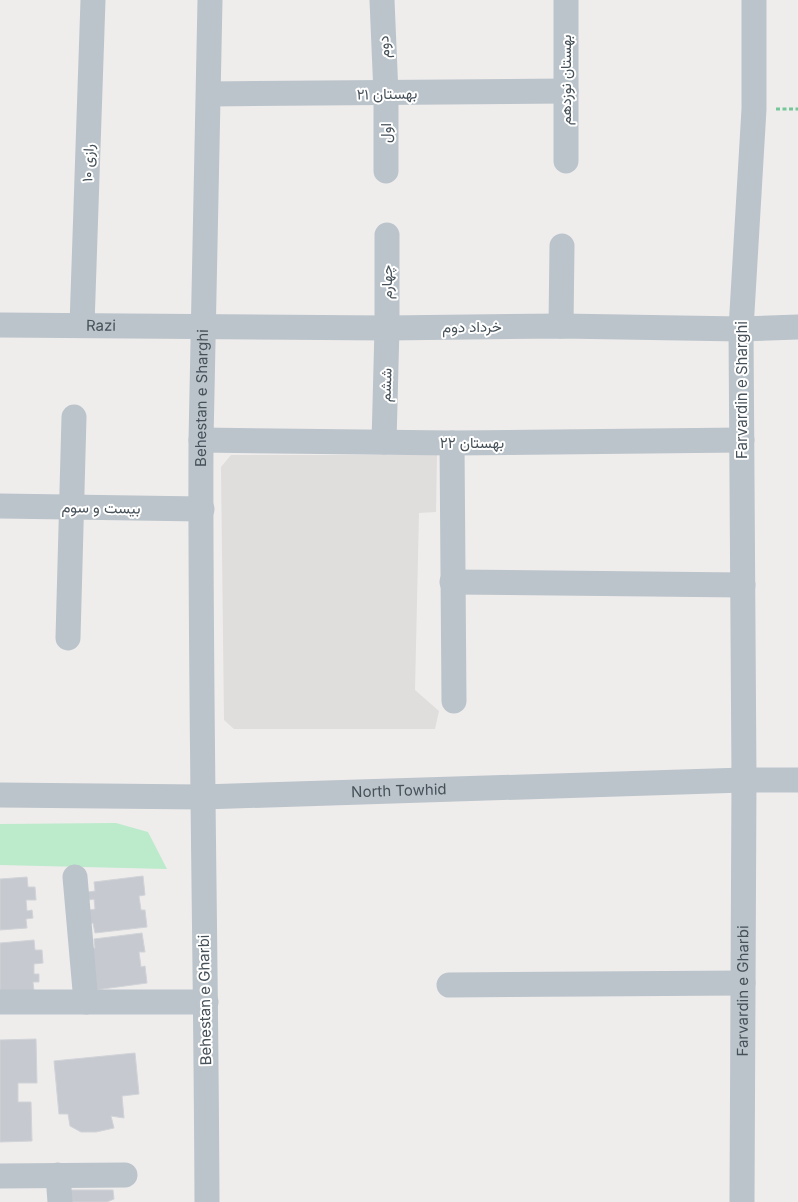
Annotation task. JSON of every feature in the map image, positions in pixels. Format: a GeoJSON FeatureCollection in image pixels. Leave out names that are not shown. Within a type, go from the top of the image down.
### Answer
{"type":"FeatureCollection","features":[{"type":"Feature","properties":{"kind":"street","name":"رازی ۱۰"},"geometry":{"type":"LineString","coordinates":[[82,326],[93,0]]}},
{"type":"Feature","properties":{"kind":"street","name":"Behestan e Sharghi"},"geometry":{"type":"LineString","coordinates":[[202,797],[201,440],[210,0]]}},
{"type":"Feature","properties":{"kind":"street","name":"دوم"},"geometry":{"type":"LineString","coordinates":[[382,0],[386,94]]}},
{"type":"Feature","properties":{"kind":"street","name":"بهستان نوزدهم"},"geometry":{"type":"LineString","coordinates":[[566,0],[566,161]]}},
{"type":"Feature","properties":{"kind":"street","name":"Farvardin e Sharghi"},"geometry":{"type":"LineString","coordinates":[[744,780],[741,329],[754,109],[754,0]]}},
{"type":"Feature","properties":{"kind":"street","name":"بهستان ۲۱"},"geometry":{"type":"LineString","coordinates":[[209,94],[566,91]]}},
{"type":"Feature","properties":{"kind":"street","name":"اول"},"geometry":{"type":"LineString","coordinates":[[386,94],[386,172]]}},
{"type":"Feature","properties":{"kind":"street","name":"چهارم"},"geometry":{"type":"LineString","coordinates":[[387,235],[387,328]]}},
{"type":"Feature","properties":{"kind":"street"},"geometry":{"type":"LineString","coordinates":[[561,326],[562,246]]}},
{"type":"Feature","properties":{"kind":"street","name":"Razi"},"geometry":{"type":"LineString","coordinates":[[0,325],[204,327]]}},
{"type":"Feature","properties":{"kind":"street","name":"خرداد دوم"},"geometry":{"type":"LineString","coordinates":[[204,327],[387,328],[561,326],[741,329],[798,327]]}},
{"type":"Feature","properties":{"kind":"street","name":"ششم"},"geometry":{"type":"LineString","coordinates":[[384,442],[387,328]]}},
{"type":"Feature","properties":{"kind":"street"},"geometry":{"type":"LineString","coordinates":[[68,638],[74,417]]}},
{"type":"Feature","properties":{"kind":"street","name":"بهستان ۲۲"},"geometry":{"type":"LineString","coordinates":[[201,440],[452,443],[742,440]]}},
{"type":"Feature","properties":{"kind":"street"},"geometry":{"type":"LineString","coordinates":[[452,443],[454,701]]}},
{"type":"Feature","properties":{"kind":"street","name":"بیست و سوم"},"geometry":{"type":"LineString","coordinates":[[0,506],[202,509]]}},
{"type":"Feature","properties":{"kind":"street"},"geometry":{"type":"LineString","coordinates":[[452,582],[743,585]]}},
{"type":"Feature","properties":{"kind":"street","name":"North Towhid"},"geometry":{"type":"LineString","coordinates":[[0,795],[202,797],[744,780],[798,780]]}},
{"type":"Feature","properties":{"kind":"street","name":"Farvardin e Gharbi"},"geometry":{"type":"LineString","coordinates":[[742,1202],[744,780]]}},
{"type":"Feature","properties":{"kind":"street","name":"Behestan e Gharbi"},"geometry":{"type":"LineString","coordinates":[[202,797],[207,1202]]}},
{"type":"Feature","properties":{"kind":"street"},"geometry":{"type":"LineString","coordinates":[[75,877],[86,1002]]}},
{"type":"Feature","properties":{"kind":"street"},"geometry":{"type":"LineString","coordinates":[[449,985],[743,983]]}},
{"type":"Feature","properties":{"kind":"street"},"geometry":{"type":"LineString","coordinates":[[0,1002],[206,1002]]}},
{"type":"Feature","properties":{"kind":"street"},"geometry":{"type":"LineString","coordinates":[[0,1176],[126,1175]]}},
{"type":"Feature","properties":{"kind":"street"},"geometry":{"type":"LineString","coordinates":[[58,1176],[60,1202]]}},
{"type":"Feature","properties":{"kind":"shaded area"},"geometry":{"type":"Polygon","coordinates":[[[231,455],[437,455],[436,512],[419,513],[415,690],[439,711],[435,729],[234,729],[224,720],[221,467],[231,455]]]}},
{"type":"Feature","properties":{"kind":"green space"},"geometry":{"type":"Polygon","coordinates":[[[116,823],[148,832],[167,869],[0,865],[0,824],[116,823]]]}},
{"type":"Feature","properties":{"kind":"building"},"geometry":{"type":"Polygon","coordinates":[[[143,876],[145,895],[139,896],[141,910],[145,910],[147,927],[95,933],[93,923],[87,924],[85,911],[95,909],[94,899],[89,900],[88,892],[95,891],[94,882],[143,876]]]}},
{"type":"Feature","properties":{"kind":"building"},"geometry":{"type":"Polygon","coordinates":[[[27,877],[28,887],[35,887],[36,900],[26,900],[27,911],[32,910],[33,918],[26,919],[27,928],[0,930],[0,879],[27,877]]]}},
{"type":"Feature","properties":{"kind":"building"},"geometry":{"type":"Polygon","coordinates":[[[142,933],[145,952],[139,952],[141,967],[145,966],[147,983],[95,990],[88,948],[95,948],[94,939],[142,933]]]}},
{"type":"Feature","properties":{"kind":"building"},"geometry":{"type":"Polygon","coordinates":[[[34,940],[35,950],[42,950],[43,963],[34,964],[34,974],[39,974],[39,982],[33,982],[34,991],[0,994],[0,943],[34,940]]]}},
{"type":"Feature","properties":{"kind":"building"},"geometry":{"type":"Polygon","coordinates":[[[36,1039],[37,1083],[18,1083],[18,1102],[31,1102],[32,1141],[0,1142],[0,1040],[36,1039]]]}},
{"type":"Feature","properties":{"kind":"building"},"geometry":{"type":"Polygon","coordinates":[[[135,1053],[139,1094],[122,1096],[124,1118],[111,1116],[114,1128],[96,1132],[81,1132],[70,1126],[68,1114],[59,1114],[54,1061],[135,1053]]]}},
{"type":"Feature","properties":{"kind":"building"},"geometry":{"type":"Polygon","coordinates":[[[62,1190],[113,1190],[114,1199],[107,1202],[53,1202],[62,1190]]]}}]}
